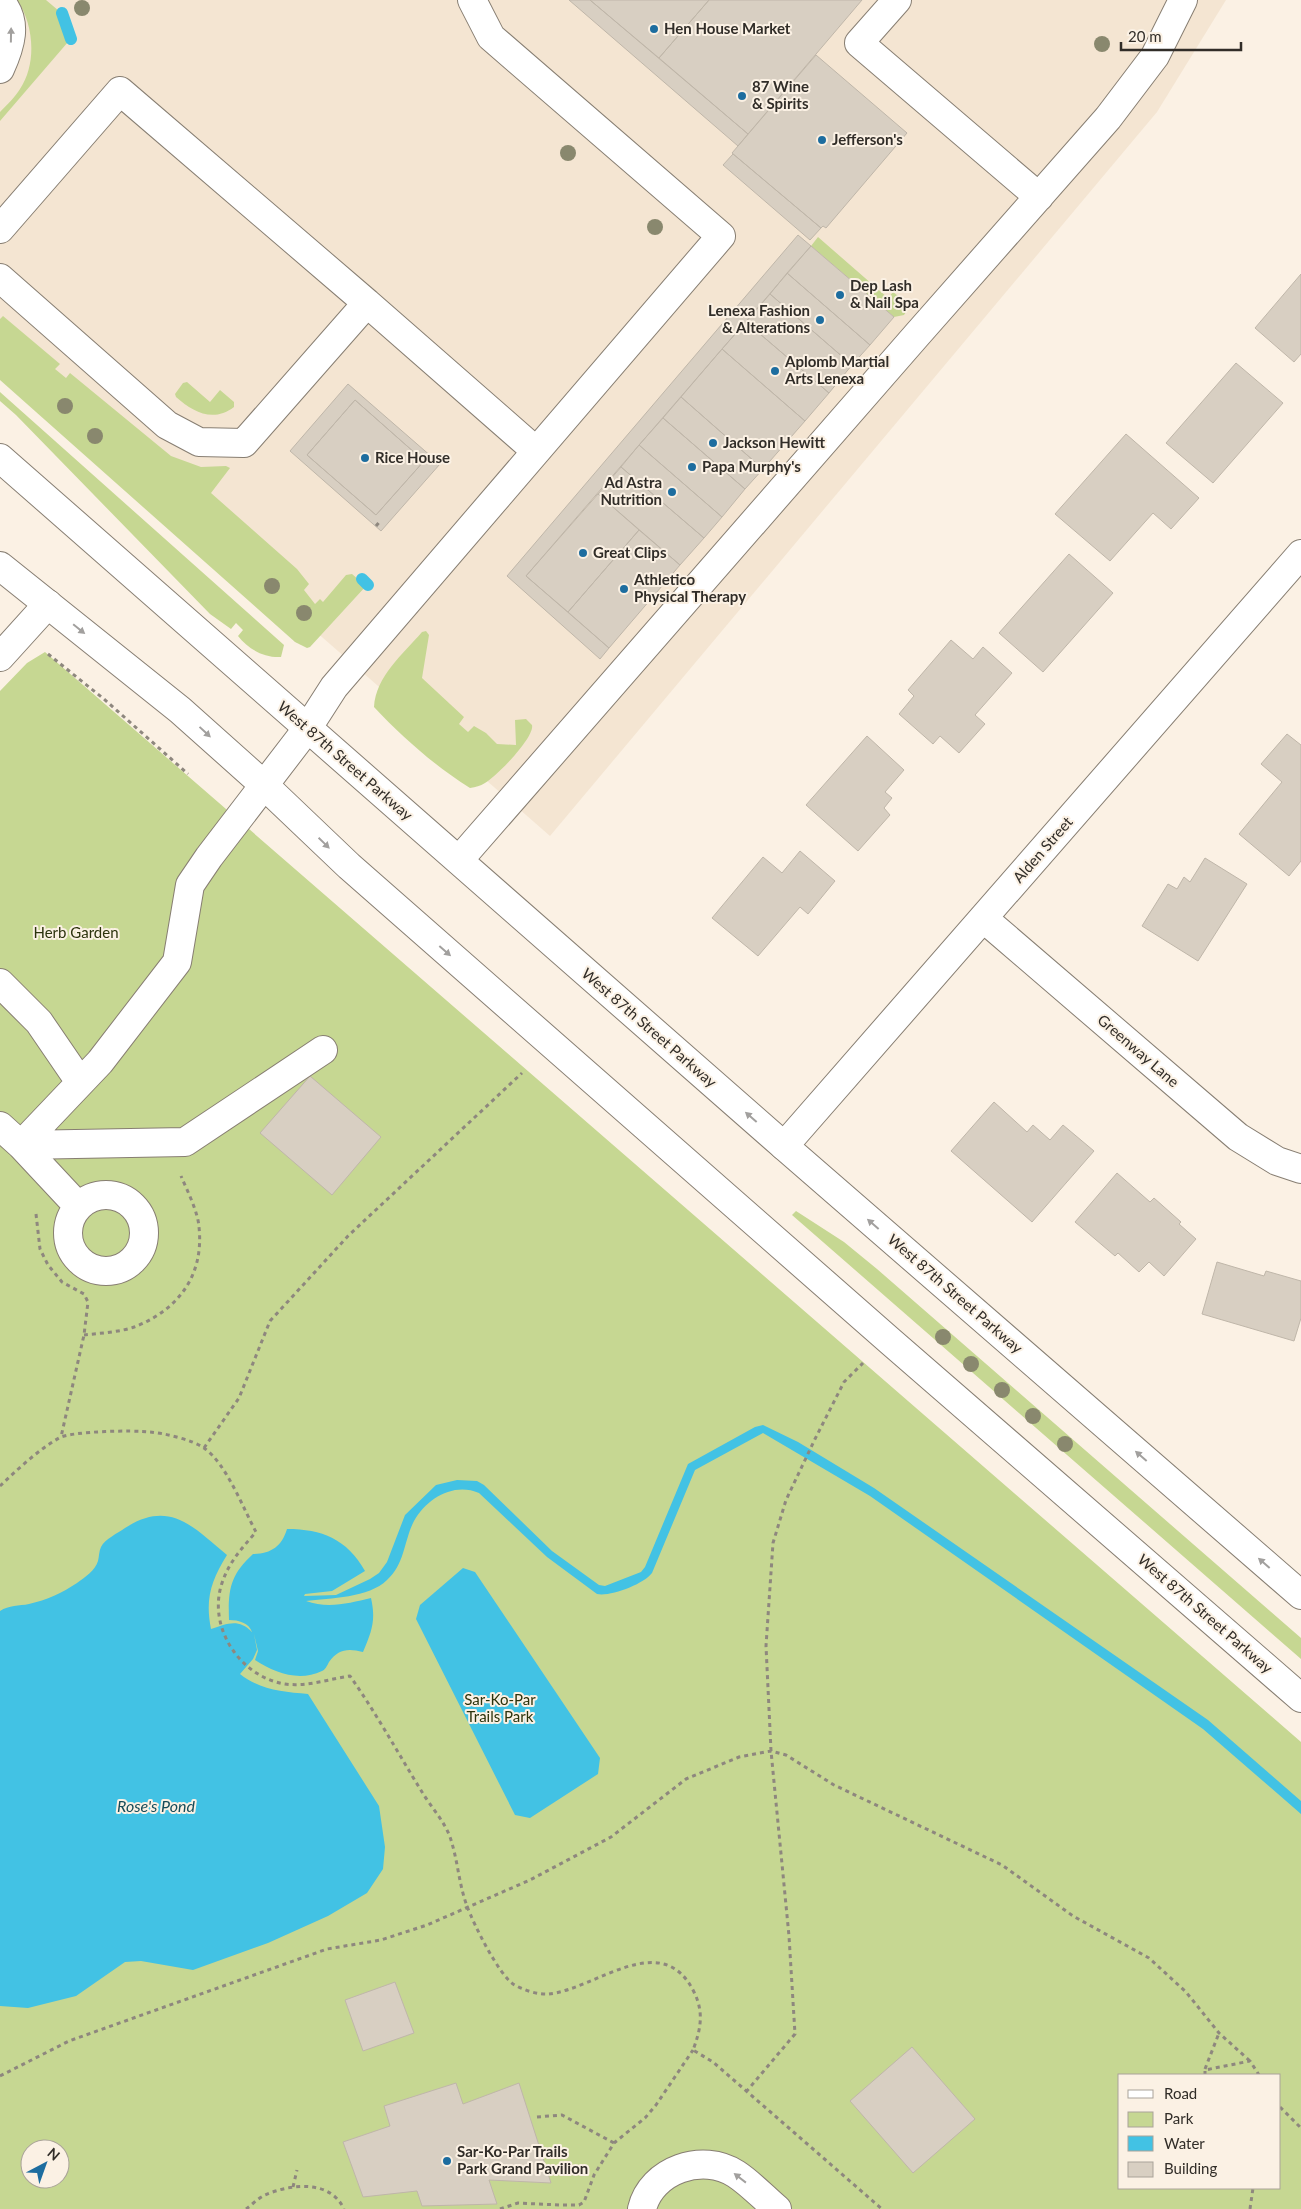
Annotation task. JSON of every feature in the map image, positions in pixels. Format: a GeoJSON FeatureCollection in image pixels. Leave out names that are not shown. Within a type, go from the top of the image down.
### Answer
{"type":"FeatureCollection","features":[{"type":"Feature","properties":{"kind":"main road"},"geometry":{"type":"LineString","coordinates":[[21,1145],[100,1062],[177,962],[190,885],[209,857],[307,729],[334,688],[721,236],[491,37],[472,0]]}},
{"type":"Feature","properties":{"kind":"main road"},"geometry":{"type":"LineString","coordinates":[[897,0],[859,43],[1039,197]]}},
{"type":"Feature","properties":{"kind":"main road"},"geometry":{"type":"LineString","coordinates":[[459,860],[1108,118],[1155,56],[1183,0]]}},
{"type":"Feature","properties":{"kind":"main road"},"geometry":{"type":"LineString","coordinates":[[0,1],[9,14],[12,29],[11,42],[0,70]]}},
{"type":"Feature","properties":{"kind":"main road"},"geometry":{"type":"LineString","coordinates":[[0,229],[120,91],[536,451]]}},
{"type":"Feature","properties":{"kind":"main road"},"geometry":{"type":"LineString","coordinates":[[0,278],[167,425],[199,442],[244,443],[367,303]]}},
{"type":"Feature","properties":{"kind":"main road","name":"West 87th Street Parkway"},"geometry":{"type":"LineString","coordinates":[[0,458],[784,1146],[1301,1595]]}},
{"type":"Feature","properties":{"kind":"main road","name":"Alden Street"},"geometry":{"type":"LineString","coordinates":[[784,1146],[1301,554]]}},
{"type":"Feature","properties":{"kind":"main road","name":"West 87th Street Parkway"},"geometry":{"type":"LineString","coordinates":[[0,566],[180,710],[349,866],[890,1341],[1301,1698]]}},
{"type":"Feature","properties":{"kind":"main road"},"geometry":{"type":"LineString","coordinates":[[0,657],[48,604]]}},
{"type":"Feature","properties":{"kind":"main road","name":"Greenway Lane"},"geometry":{"type":"LineString","coordinates":[[983,918],[1238,1137],[1277,1161],[1301,1168]]}},
{"type":"Feature","properties":{"kind":"main road"},"geometry":{"type":"LineString","coordinates":[[0,983],[39,1022],[80,1082]]}},
{"type":"Feature","properties":{"kind":"main road"},"geometry":{"type":"LineString","coordinates":[[21,1145],[185,1142],[323,1050]]}},
{"type":"Feature","properties":{"kind":"main road"},"geometry":{"type":"LineString","coordinates":[[0,1126],[21,1145],[78,1206]]}},
{"type":"Feature","properties":{"kind":"main road"},"geometry":{"type":"LineString","coordinates":[[642,2209],[652,2188],[666,2175],[683,2167],[700,2164],[718,2166],[735,2173],[777,2209]]}},
{"type":"Feature","properties":{"kind":"path"},"geometry":{"type":"LineString","coordinates":[[376,526],[381,520]]}},
{"type":"Feature","properties":{"kind":"path"},"geometry":{"type":"LineString","coordinates":[[45,652],[104,699],[188,774]]}},
{"type":"Feature","properties":{"kind":"path"},"geometry":{"type":"LineString","coordinates":[[204,1448],[239,1398],[270,1321],[348,1236],[522,1073]]}},
{"type":"Feature","properties":{"kind":"path"},"geometry":{"type":"LineString","coordinates":[[84,1335],[136,1326],[154,1317],[165,1310],[182,1294],[193,1274],[200,1253],[200,1225],[182,1177],[163,1142]]}},
{"type":"Feature","properties":{"kind":"path"},"geometry":{"type":"LineString","coordinates":[[50,1177],[29,1206],[36,1215],[40,1249],[48,1265],[62,1282],[84,1294],[88,1302],[84,1335],[61,1437]]}},
{"type":"Feature","properties":{"kind":"path"},"geometry":{"type":"LineString","coordinates":[[746,2092],[795,2034],[789,1936],[771,1751],[766,1646],[773,1543],[786,1500],[844,1382],[858,1367],[890,1341]]}},
{"type":"Feature","properties":{"kind":"path"},"geometry":{"type":"LineString","coordinates":[[0,1486],[29,1460],[61,1437],[90,1433],[150,1432],[180,1439],[204,1448],[222,1470],[256,1532],[239,1551],[229,1567],[222,1585],[219,1603],[220,1620],[224,1635],[232,1650],[251,1670],[266,1679],[286,1684],[307,1684],[350,1676],[451,1838],[467,1906],[500,1970],[513,1983],[528,1991],[548,1994],[588,1983],[633,1963],[653,1962],[670,1966],[689,1982],[700,2005],[701,2030],[693,2050],[645,2118],[614,2143],[594,2175],[584,2202],[579,2205],[518,2203],[500,2209]]}},
{"type":"Feature","properties":{"kind":"path"},"geometry":{"type":"LineString","coordinates":[[0,2076],[69,2041],[327,1949],[381,1940],[418,1928],[530,1880],[611,1837],[686,1779],[739,1757],[771,1751],[786,1755],[834,1785],[1002,1865],[1073,1916],[1149,1958],[1186,1992],[1219,2033],[1250,2062],[1258,2074]]}},
{"type":"Feature","properties":{"kind":"path"},"geometry":{"type":"LineString","coordinates":[[1205,2074],[1219,2033]]}},
{"type":"Feature","properties":{"kind":"path"},"geometry":{"type":"LineString","coordinates":[[693,2050],[713,2062],[882,2209]]}},
{"type":"Feature","properties":{"kind":"path"},"geometry":{"type":"LineString","coordinates":[[1205,2070],[1250,2062]]}},
{"type":"Feature","properties":{"kind":"path"},"geometry":{"type":"LineString","coordinates":[[1281,2108],[1301,2128]]}},
{"type":"Feature","properties":{"kind":"path"},"geometry":{"type":"LineString","coordinates":[[537,2117],[562,2115],[614,2143]]}},
{"type":"Feature","properties":{"kind":"path"},"geometry":{"type":"LineString","coordinates":[[293,2187],[297,2170]]}},
{"type":"Feature","properties":{"kind":"path"},"geometry":{"type":"LineString","coordinates":[[246,2209],[264,2196],[293,2187],[310,2186],[324,2189],[340,2201],[344,2209]]}},
{"type":"Feature","properties":{"kind":"path"},"geometry":{"type":"LineString","coordinates":[[1250,2209],[1253,2189]]}},
{"type":"Feature","properties":{"kind":"shaded area"},"geometry":{"type":"Polygon","coordinates":[[[0,0],[1226,0],[1157,112],[550,836],[0,356],[0,0]]]}},
{"type":"Feature","properties":{"kind":"green space"},"geometry":{"type":"Polygon","coordinates":[[[17,0],[46,0],[59,11],[68,42],[0,121],[0,112],[16,95],[25,79],[31,56],[30,32],[23,10],[17,0]]]}},
{"type":"Feature","properties":{"kind":"green space"},"geometry":{"type":"Polygon","coordinates":[[[818,237],[888,298],[893,292],[903,299],[907,308],[904,315],[894,317],[811,246],[818,237]]]}},
{"type":"Feature","properties":{"kind":"green space"},"geometry":{"type":"Polygon","coordinates":[[[3,316],[60,364],[55,369],[66,378],[70,373],[171,456],[201,467],[226,466],[230,468],[211,493],[297,569],[309,584],[304,590],[315,604],[320,599],[323,602],[346,575],[352,574],[366,586],[310,647],[307,648],[295,642],[0,380],[0,319],[3,316]]]}},
{"type":"Feature","properties":{"kind":"green space"},"geometry":{"type":"Polygon","coordinates":[[[187,382],[210,402],[220,390],[234,402],[234,407],[226,412],[211,415],[196,411],[176,397],[175,394],[183,383],[187,382]]]}},
{"type":"Feature","properties":{"kind":"green space"},"geometry":{"type":"Polygon","coordinates":[[[0,392],[284,645],[281,657],[269,656],[252,649],[238,636],[243,630],[236,623],[231,629],[210,614],[16,415],[0,401],[0,392]]]}},
{"type":"Feature","properties":{"kind":"green space"},"geometry":{"type":"Polygon","coordinates":[[[426,631],[429,635],[422,678],[464,717],[459,724],[468,732],[474,726],[486,733],[497,744],[516,745],[515,720],[526,719],[532,725],[527,738],[514,756],[490,779],[478,786],[470,788],[432,761],[407,740],[374,707],[376,696],[385,675],[422,632],[426,631]]]}},
{"type":"Feature","properties":{"kind":"green space","name":"Sar-Ko-Par Trails Park"},"geometry":{"type":"Polygon","coordinates":[[[45,652],[1301,1742],[1301,2209],[0,2209],[0,691],[27,663],[45,652]]]}},
{"type":"Feature","properties":{"kind":"green space"},"geometry":{"type":"Polygon","coordinates":[[[796,1211],[844,1242],[877,1269],[1301,1638],[1301,1659],[792,1215],[796,1211]]]}},
{"type":"Feature","properties":{"kind":"water","name":"Rose's Pond"},"geometry":{"type":"Polygon","coordinates":[[[763,1425],[798,1442],[874,1488],[1208,1720],[1301,1801],[1301,1814],[1203,1729],[870,1496],[763,1433],[695,1470],[652,1573],[642,1581],[626,1589],[610,1594],[597,1594],[547,1557],[479,1493],[470,1490],[451,1491],[442,1494],[426,1505],[414,1521],[401,1559],[393,1574],[387,1580],[379,1586],[360,1594],[306,1601],[331,1605],[371,1598],[372,1625],[363,1652],[348,1650],[340,1652],[332,1658],[324,1670],[305,1676],[296,1676],[271,1669],[255,1660],[258,1651],[254,1634],[257,1650],[253,1659],[240,1674],[264,1687],[308,1694],[379,1806],[385,1847],[383,1869],[367,1893],[328,1916],[268,1943],[193,1970],[141,1961],[125,1962],[76,1996],[28,2008],[0,2006],[0,1611],[42,1600],[66,1590],[92,1571],[97,1565],[101,1547],[109,1539],[141,1520],[155,1516],[168,1516],[192,1527],[227,1555],[213,1582],[209,1599],[211,1629],[232,1623],[242,1625],[252,1632],[249,1626],[229,1620],[229,1600],[235,1576],[253,1554],[270,1551],[275,1548],[282,1540],[287,1529],[311,1531],[332,1538],[350,1551],[365,1571],[332,1591],[305,1594],[304,1596],[336,1595],[379,1573],[387,1562],[405,1515],[436,1485],[457,1480],[477,1481],[484,1485],[552,1551],[599,1585],[605,1586],[641,1572],[645,1567],[688,1464],[755,1427],[763,1425]]]}},
{"type":"Feature","properties":{"kind":"water"},"geometry":{"type":"Polygon","coordinates":[[[463,1568],[475,1572],[600,1758],[598,1774],[530,1818],[515,1815],[416,1619],[420,1605],[463,1568]]]}},
{"type":"Feature","properties":{"kind":"building"},"geometry":{"type":"Polygon","coordinates":[[[569,0],[590,0],[748,134],[738,146],[569,0]]]}},
{"type":"Feature","properties":{"kind":"building","name":"Hen House Market"},"geometry":{"type":"Polygon","coordinates":[[[590,0],[709,0],[659,58],[590,0]]]}},
{"type":"Feature","properties":{"kind":"building","name":"87 Wine & Spirits"},"geometry":{"type":"Polygon","coordinates":[[[709,0],[862,0],[748,134],[659,58],[709,0]]]}},
{"type":"Feature","properties":{"kind":"building","name":"Jefferson's"},"geometry":{"type":"Polygon","coordinates":[[[816,55],[907,133],[826,228],[823,226],[821,228],[732,153],[816,55]]]}},
{"type":"Feature","properties":{"kind":"building"},"geometry":{"type":"Polygon","coordinates":[[[733,154],[821,228],[810,240],[723,165],[733,154]]]}},
{"type":"Feature","properties":{"kind":"building"},"geometry":{"type":"Polygon","coordinates":[[[798,235],[811,246],[526,576],[609,648],[600,659],[507,576],[798,235]]]}},
{"type":"Feature","properties":{"kind":"building","name":"Dep Lash & Nail Spa"},"geometry":{"type":"Polygon","coordinates":[[[811,246],[894,317],[870,345],[787,273],[811,246]]]}},
{"type":"Feature","properties":{"kind":"building","name":"Lenexa Fashion & Alterations"},"geometry":{"type":"Polygon","coordinates":[[[787,273],[870,345],[852,365],[770,294],[787,273]]]}},
{"type":"Feature","properties":{"kind":"building"},"geometry":{"type":"Polygon","coordinates":[[[1301,274],[1301,354],[1294,362],[1255,328],[1301,274]]]}},
{"type":"Feature","properties":{"kind":"building"},"geometry":{"type":"Polygon","coordinates":[[[770,294],[852,365],[829,393],[746,322],[770,294]]]}},
{"type":"Feature","properties":{"kind":"building","name":"Aplomb Martial Arts Lenexa"},"geometry":{"type":"Polygon","coordinates":[[[746,322],[829,393],[805,421],[722,349],[746,322]]]}},
{"type":"Feature","properties":{"kind":"building"},"geometry":{"type":"Polygon","coordinates":[[[722,349],[805,421],[763,469],[681,397],[722,349]]]}},
{"type":"Feature","properties":{"kind":"building"},"geometry":{"type":"Polygon","coordinates":[[[1236,363],[1283,403],[1213,483],[1166,443],[1236,363]]]}},
{"type":"Feature","properties":{"kind":"building"},"geometry":{"type":"Polygon","coordinates":[[[348,384],[440,464],[381,531],[290,451],[348,384]],[[355,400],[307,455],[376,515],[424,461],[355,400]]]}},
{"type":"Feature","properties":{"kind":"building","name":"Jackson Hewitt"},"geometry":{"type":"Polygon","coordinates":[[[681,397],[763,469],[745,489],[663,418],[681,397]]]}},
{"type":"Feature","properties":{"kind":"building","name":"Rice House"},"geometry":{"type":"Polygon","coordinates":[[[355,400],[424,461],[376,515],[307,455],[355,400]]]}},
{"type":"Feature","properties":{"kind":"building","name":"Papa Murphy's"},"geometry":{"type":"Polygon","coordinates":[[[663,418],[745,489],[722,517],[639,445],[663,418]]]}},
{"type":"Feature","properties":{"kind":"building"},"geometry":{"type":"Polygon","coordinates":[[[1126,434],[1199,498],[1171,529],[1153,513],[1110,561],[1055,514],[1126,434]]]}},
{"type":"Feature","properties":{"kind":"building","name":"Ad Astra Nutrition"},"geometry":{"type":"Polygon","coordinates":[[[639,445],[722,517],[704,538],[621,467],[639,445]]]}},
{"type":"Feature","properties":{"kind":"building"},"geometry":{"type":"Polygon","coordinates":[[[621,467],[704,538],[680,565],[598,494],[621,467]]]}},
{"type":"Feature","properties":{"kind":"building","name":"Great Clips"},"geometry":{"type":"Polygon","coordinates":[[[598,494],[639,530],[568,612],[526,576],[598,494]]]}},
{"type":"Feature","properties":{"kind":"building","name":"Athletico Physical Therapy"},"geometry":{"type":"Polygon","coordinates":[[[639,530],[680,565],[609,648],[568,612],[639,530]]]}},
{"type":"Feature","properties":{"kind":"building"},"geometry":{"type":"Polygon","coordinates":[[[1069,554],[1113,593],[1043,672],[999,633],[1069,554]]]}},
{"type":"Feature","properties":{"kind":"building"},"geometry":{"type":"Polygon","coordinates":[[[951,640],[973,659],[983,647],[1012,673],[975,715],[985,724],[959,753],[940,736],[933,744],[899,714],[914,696],[908,690],[951,640]]]}},
{"type":"Feature","properties":{"kind":"building"},"geometry":{"type":"Polygon","coordinates":[[[1287,734],[1301,745],[1301,861],[1289,876],[1239,834],[1282,782],[1261,764],[1287,734]]]}},
{"type":"Feature","properties":{"kind":"building"},"geometry":{"type":"Polygon","coordinates":[[[867,736],[904,770],[885,792],[892,798],[884,808],[890,815],[858,851],[806,805],[867,736]]]}},
{"type":"Feature","properties":{"kind":"building"},"geometry":{"type":"Polygon","coordinates":[[[800,851],[835,881],[808,914],[800,907],[758,956],[712,918],[763,857],[782,873],[800,851]]]}},
{"type":"Feature","properties":{"kind":"building"},"geometry":{"type":"Polygon","coordinates":[[[1205,858],[1247,884],[1198,961],[1142,926],[1168,884],[1177,889],[1184,877],[1190,882],[1205,858]]]}},
{"type":"Feature","properties":{"kind":"building"},"geometry":{"type":"Polygon","coordinates":[[[310,1076],[381,1137],[332,1195],[260,1133],[310,1076]]]}},
{"type":"Feature","properties":{"kind":"building"},"geometry":{"type":"Polygon","coordinates":[[[994,1102],[1027,1132],[1033,1125],[1050,1140],[1063,1125],[1094,1151],[1032,1222],[951,1151],[994,1102]]]}},
{"type":"Feature","properties":{"kind":"building"},"geometry":{"type":"Polygon","coordinates":[[[1117,1173],[1150,1202],[1154,1198],[1181,1222],[1179,1224],[1196,1239],[1164,1276],[1149,1262],[1139,1272],[1118,1253],[1115,1256],[1075,1222],[1117,1173]]]}},
{"type":"Feature","properties":{"kind":"building"},"geometry":{"type":"Polygon","coordinates":[[[1217,1262],[1264,1276],[1266,1271],[1301,1281],[1301,1318],[1294,1341],[1202,1314],[1217,1262]]]}},
{"type":"Feature","properties":{"kind":"building"},"geometry":{"type":"Polygon","coordinates":[[[395,1982],[414,2033],[363,2051],[345,2000],[395,1982]]]}},
{"type":"Feature","properties":{"kind":"building"},"geometry":{"type":"Polygon","coordinates":[[[912,2047],[975,2119],[913,2173],[850,2101],[912,2047]]]}},
{"type":"Feature","properties":{"kind":"building","name":"Sar-Ko-Par Trails Park Grand Pavilion"},"geometry":{"type":"Polygon","coordinates":[[[456,2083],[463,2104],[519,2083],[551,2183],[489,2180],[497,2204],[422,2206],[417,2191],[363,2197],[343,2142],[390,2126],[384,2106],[456,2083]]]}},
{"type":"Feature","properties":{"kind":"waterway"},"geometry":{"type":"LineString","coordinates":[[62,13],[71,39]]}},
{"type":"Feature","properties":{"kind":"waterway"},"geometry":{"type":"LineString","coordinates":[[362,579],[368,585]]}},
{"type":"Feature","properties":{"kind":"place","name":"Hen House Market"},"geometry":{"type":"Point","coordinates":[654,29]}},
{"type":"Feature","properties":{"kind":"place","name":"87 Wine & Spirits"},"geometry":{"type":"Point","coordinates":[742,96]}},
{"type":"Feature","properties":{"kind":"place","name":"Jefferson's"},"geometry":{"type":"Point","coordinates":[822,140]}},
{"type":"Feature","properties":{"kind":"place","name":"Dep Lash & Nail Spa"},"geometry":{"type":"Point","coordinates":[840,295]}},
{"type":"Feature","properties":{"kind":"place","name":"Lenexa Fashion & Alterations"},"geometry":{"type":"Point","coordinates":[820,320]}},
{"type":"Feature","properties":{"kind":"place","name":"Aplomb Martial Arts Lenexa"},"geometry":{"type":"Point","coordinates":[775,371]}},
{"type":"Feature","properties":{"kind":"place","name":"Jackson Hewitt"},"geometry":{"type":"Point","coordinates":[713,443]}},
{"type":"Feature","properties":{"kind":"place","name":"Rice House"},"geometry":{"type":"Point","coordinates":[365,458]}},
{"type":"Feature","properties":{"kind":"place","name":"Papa Murphy's"},"geometry":{"type":"Point","coordinates":[692,467]}},
{"type":"Feature","properties":{"kind":"place","name":"Ad Astra Nutrition"},"geometry":{"type":"Point","coordinates":[672,492]}},
{"type":"Feature","properties":{"kind":"place","name":"Great Clips"},"geometry":{"type":"Point","coordinates":[583,553]}},
{"type":"Feature","properties":{"kind":"place","name":"Athletico Physical Therapy"},"geometry":{"type":"Point","coordinates":[624,589]}},
{"type":"Feature","properties":{"kind":"place","name":"Sar-Ko-Par Trails Park Grand Pavilion"},"geometry":{"type":"Point","coordinates":[447,2161]}},
{"type":"Feature","properties":{"kind":"park label","name":"Herb Garden"},"geometry":{"type":"Point","coordinates":[76,933]}}]}
